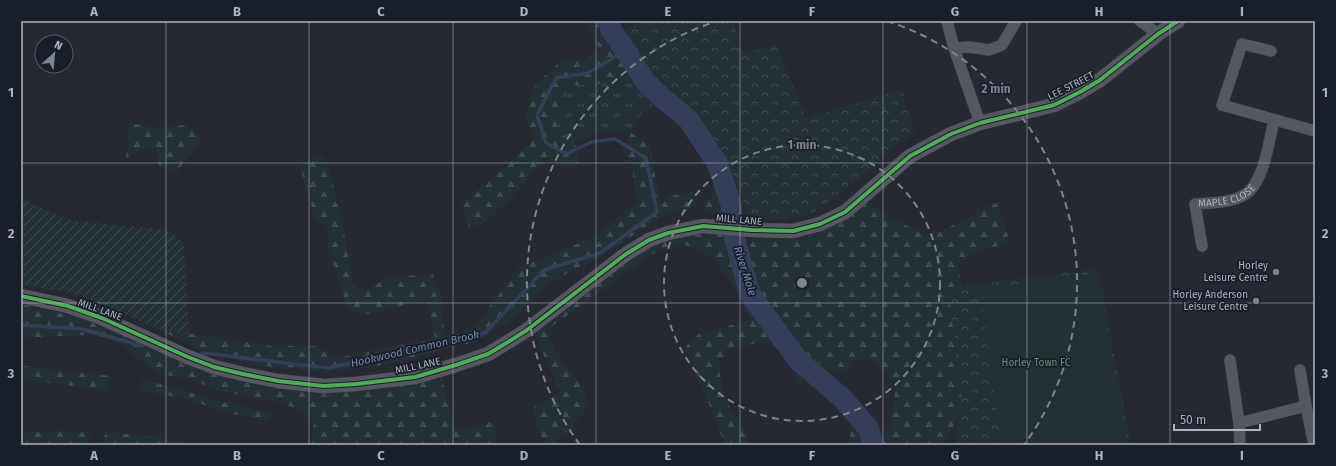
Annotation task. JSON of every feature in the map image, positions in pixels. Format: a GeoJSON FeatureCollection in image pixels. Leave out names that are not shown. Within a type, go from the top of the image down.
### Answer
{"type":"FeatureCollection","features":[{"type":"Feature","properties":{"kind":"street"},"geometry":{"type":"LineString","coordinates":[[947,21],[954,48],[980,123]]}},
{"type":"Feature","properties":{"kind":"street"},"geometry":{"type":"LineString","coordinates":[[954,48],[969,47],[989,50],[1002,45],[1016,21]]}},
{"type":"Feature","properties":{"kind":"street"},"geometry":{"type":"LineString","coordinates":[[1140,21],[1158,34]]}},
{"type":"Feature","properties":{"kind":"street","name":"LEE STREET"},"geometry":{"type":"LineString","coordinates":[[793,231],[820,224],[845,212],[910,156],[951,134],[980,123],[1054,105],[1073,96],[1106,76],[1158,34],[1178,21]]}},
{"type":"Feature","properties":{"kind":"street"},"geometry":{"type":"LineString","coordinates":[[1271,51],[1242,44],[1222,105],[1315,131]]}},
{"type":"Feature","properties":{"kind":"street","name":"MAPLE CLOSE"},"geometry":{"type":"LineString","coordinates":[[1202,246],[1195,204],[1214,203],[1234,199],[1243,196],[1254,187],[1262,171],[1274,120]]}},
{"type":"Feature","properties":{"kind":"street","name":"MILL LANE"},"geometry":{"type":"LineString","coordinates":[[21,296],[68,306],[102,318],[188,357],[214,367],[278,381],[324,386],[356,384],[415,377],[488,354],[527,330],[626,254],[649,240],[668,233],[703,226],[752,230],[793,231]]}},
{"type":"Feature","properties":{"kind":"street"},"geometry":{"type":"LineString","coordinates":[[1230,360],[1239,424],[1240,445]]}},
{"type":"Feature","properties":{"kind":"street"},"geometry":{"type":"LineString","coordinates":[[1300,370],[1314,445]]}},
{"type":"Feature","properties":{"kind":"street"},"geometry":{"type":"LineString","coordinates":[[1239,424],[1306,406]]}},
{"type":"Feature","properties":{"kind":"green space"},"geometry":{"type":"Polygon","coordinates":[[[584,21],[598,21],[614,47],[626,73],[599,84],[569,86],[558,109],[557,130],[574,142],[580,162],[567,167],[546,158],[511,198],[481,225],[469,227],[462,205],[508,164],[534,138],[525,114],[535,85],[560,62],[587,58],[601,52],[584,21]]]}},
{"type":"Feature","properties":{"kind":"green space"},"geometry":{"type":"Polygon","coordinates":[[[648,21],[733,21],[743,53],[776,45],[806,118],[902,90],[914,133],[891,150],[835,198],[807,216],[777,220],[747,217],[741,193],[728,164],[707,132],[685,106],[656,86],[646,67],[620,32],[648,21]]]}},
{"type":"Feature","properties":{"kind":"green space"},"geometry":{"type":"Polygon","coordinates":[[[626,73],[636,86],[656,103],[641,115],[631,133],[608,130],[596,132],[574,142],[557,130],[558,109],[569,85],[599,84],[626,73]]]}},
{"type":"Feature","properties":{"kind":"green space"},"geometry":{"type":"Polygon","coordinates":[[[130,123],[157,128],[185,125],[203,137],[176,173],[159,165],[157,150],[140,149],[126,158],[130,123]]]}},
{"type":"Feature","properties":{"kind":"green space"},"geometry":{"type":"Polygon","coordinates":[[[631,133],[650,145],[655,176],[662,203],[670,196],[693,192],[696,208],[665,215],[594,260],[549,283],[507,323],[475,342],[383,365],[327,372],[257,365],[202,350],[155,328],[270,346],[314,346],[336,358],[435,338],[427,300],[362,315],[348,310],[328,248],[327,226],[315,219],[300,167],[317,154],[326,160],[340,209],[353,285],[362,293],[389,277],[433,274],[442,296],[444,336],[460,334],[480,319],[519,268],[598,235],[636,203],[632,164],[623,151],[631,133]]]}},
{"type":"Feature","properties":{"kind":"green space"},"geometry":{"type":"Polygon","coordinates":[[[714,173],[721,187],[726,214],[705,212],[705,200],[712,199],[714,188],[711,174],[714,173]]]}},
{"type":"Feature","properties":{"kind":"green space"},"geometry":{"type":"Polygon","coordinates":[[[21,198],[52,213],[74,221],[158,229],[172,233],[183,243],[189,334],[155,328],[89,299],[63,291],[21,285],[21,198]]]}},
{"type":"Feature","properties":{"kind":"green space"},"geometry":{"type":"Polygon","coordinates":[[[867,201],[888,216],[930,237],[998,202],[1010,243],[980,250],[958,263],[979,385],[966,401],[944,445],[883,445],[882,437],[890,427],[896,385],[876,362],[853,359],[846,375],[806,358],[759,298],[747,252],[755,231],[801,240],[830,227],[867,201]]]}},
{"type":"Feature","properties":{"kind":"green space"},"geometry":{"type":"Polygon","coordinates":[[[687,231],[726,235],[742,281],[758,316],[801,372],[802,383],[799,385],[789,362],[769,340],[726,350],[719,367],[723,396],[740,422],[750,445],[725,445],[686,346],[699,334],[750,320],[732,282],[715,262],[703,251],[685,245],[660,249],[551,327],[548,340],[579,383],[589,405],[571,428],[552,445],[545,445],[536,425],[533,407],[560,392],[533,331],[628,255],[687,231]]]}},
{"type":"Feature","properties":{"kind":"green space","name":"Horley Town FC"},"geometry":{"type":"Polygon","coordinates":[[[1098,269],[1131,445],[956,445],[961,395],[948,288],[1098,269]]]}},
{"type":"Feature","properties":{"kind":"green space","name":"Horley Town FC"},"geometry":{"type":"Polygon","coordinates":[[[1097,273],[1128,445],[1002,445],[980,290],[1097,273]]]}},
{"type":"Feature","properties":{"kind":"green space"},"geometry":{"type":"Polygon","coordinates":[[[21,304],[45,309],[97,324],[120,333],[196,369],[226,378],[263,386],[302,391],[361,392],[395,387],[441,376],[456,430],[495,421],[496,445],[311,445],[314,420],[303,411],[276,401],[219,391],[190,379],[159,374],[139,360],[124,345],[98,336],[80,335],[21,338],[21,304]]]}},
{"type":"Feature","properties":{"kind":"green space"},"geometry":{"type":"Polygon","coordinates":[[[21,366],[111,376],[107,391],[21,379],[21,366]]]}},
{"type":"Feature","properties":{"kind":"green space"},"geometry":{"type":"Polygon","coordinates":[[[142,379],[215,400],[271,413],[269,421],[224,412],[184,398],[140,391],[142,379]]]}},
{"type":"Feature","properties":{"kind":"green space"},"geometry":{"type":"Polygon","coordinates":[[[850,426],[864,427],[868,445],[851,445],[850,426]]]}},
{"type":"Feature","properties":{"kind":"green space"},"geometry":{"type":"Polygon","coordinates":[[[77,431],[92,436],[88,443],[84,445],[21,445],[21,432],[77,431]]]}},
{"type":"Feature","properties":{"kind":"green space"},"geometry":{"type":"Polygon","coordinates":[[[106,432],[152,437],[193,445],[102,445],[106,432]]]}},
{"type":"Feature","properties":{"kind":"waterway","name":"River Mole"},"geometry":{"type":"LineString","coordinates":[[608,21],[611,29],[645,81],[661,97],[688,119],[717,163],[731,204],[735,240],[750,294],[798,360],[843,399],[869,429],[873,445]]}},
{"type":"Feature","properties":{"kind":"waterway","name":"Hookwood Common Brook"},"geometry":{"type":"LineString","coordinates":[[202,353],[329,368],[485,333],[544,270],[600,253],[657,212],[646,158],[615,139],[592,142],[566,154],[546,143],[537,115],[556,78],[588,73],[625,51]]}},
{"type":"Feature","properties":{"kind":"waterway","name":"Hookwood Common Brook"},"geometry":{"type":"LineString","coordinates":[[21,325],[82,329],[142,346]]}},
{"type":"Feature","properties":{"kind":"cycle path"},"geometry":{"type":"LineString","coordinates":[[21,296],[68,306],[102,318],[188,357],[214,367],[243,374],[278,381],[324,386],[415,377],[488,354],[527,330],[626,254],[649,240],[668,233],[703,226],[752,230],[793,231],[820,224],[845,212],[910,156],[951,134],[980,123],[1054,105],[1080,92],[1100,80],[1158,34],[1178,21]]}},
{"type":"Feature","properties":{"kind":"place","name":"Horley Leisure Centre"},"geometry":{"type":"Point","coordinates":[1276,272]}},
{"type":"Feature","properties":{"kind":"place","name":"Horley Anderson Leisure Centre"},"geometry":{"type":"Point","coordinates":[1256,301]}}]}
